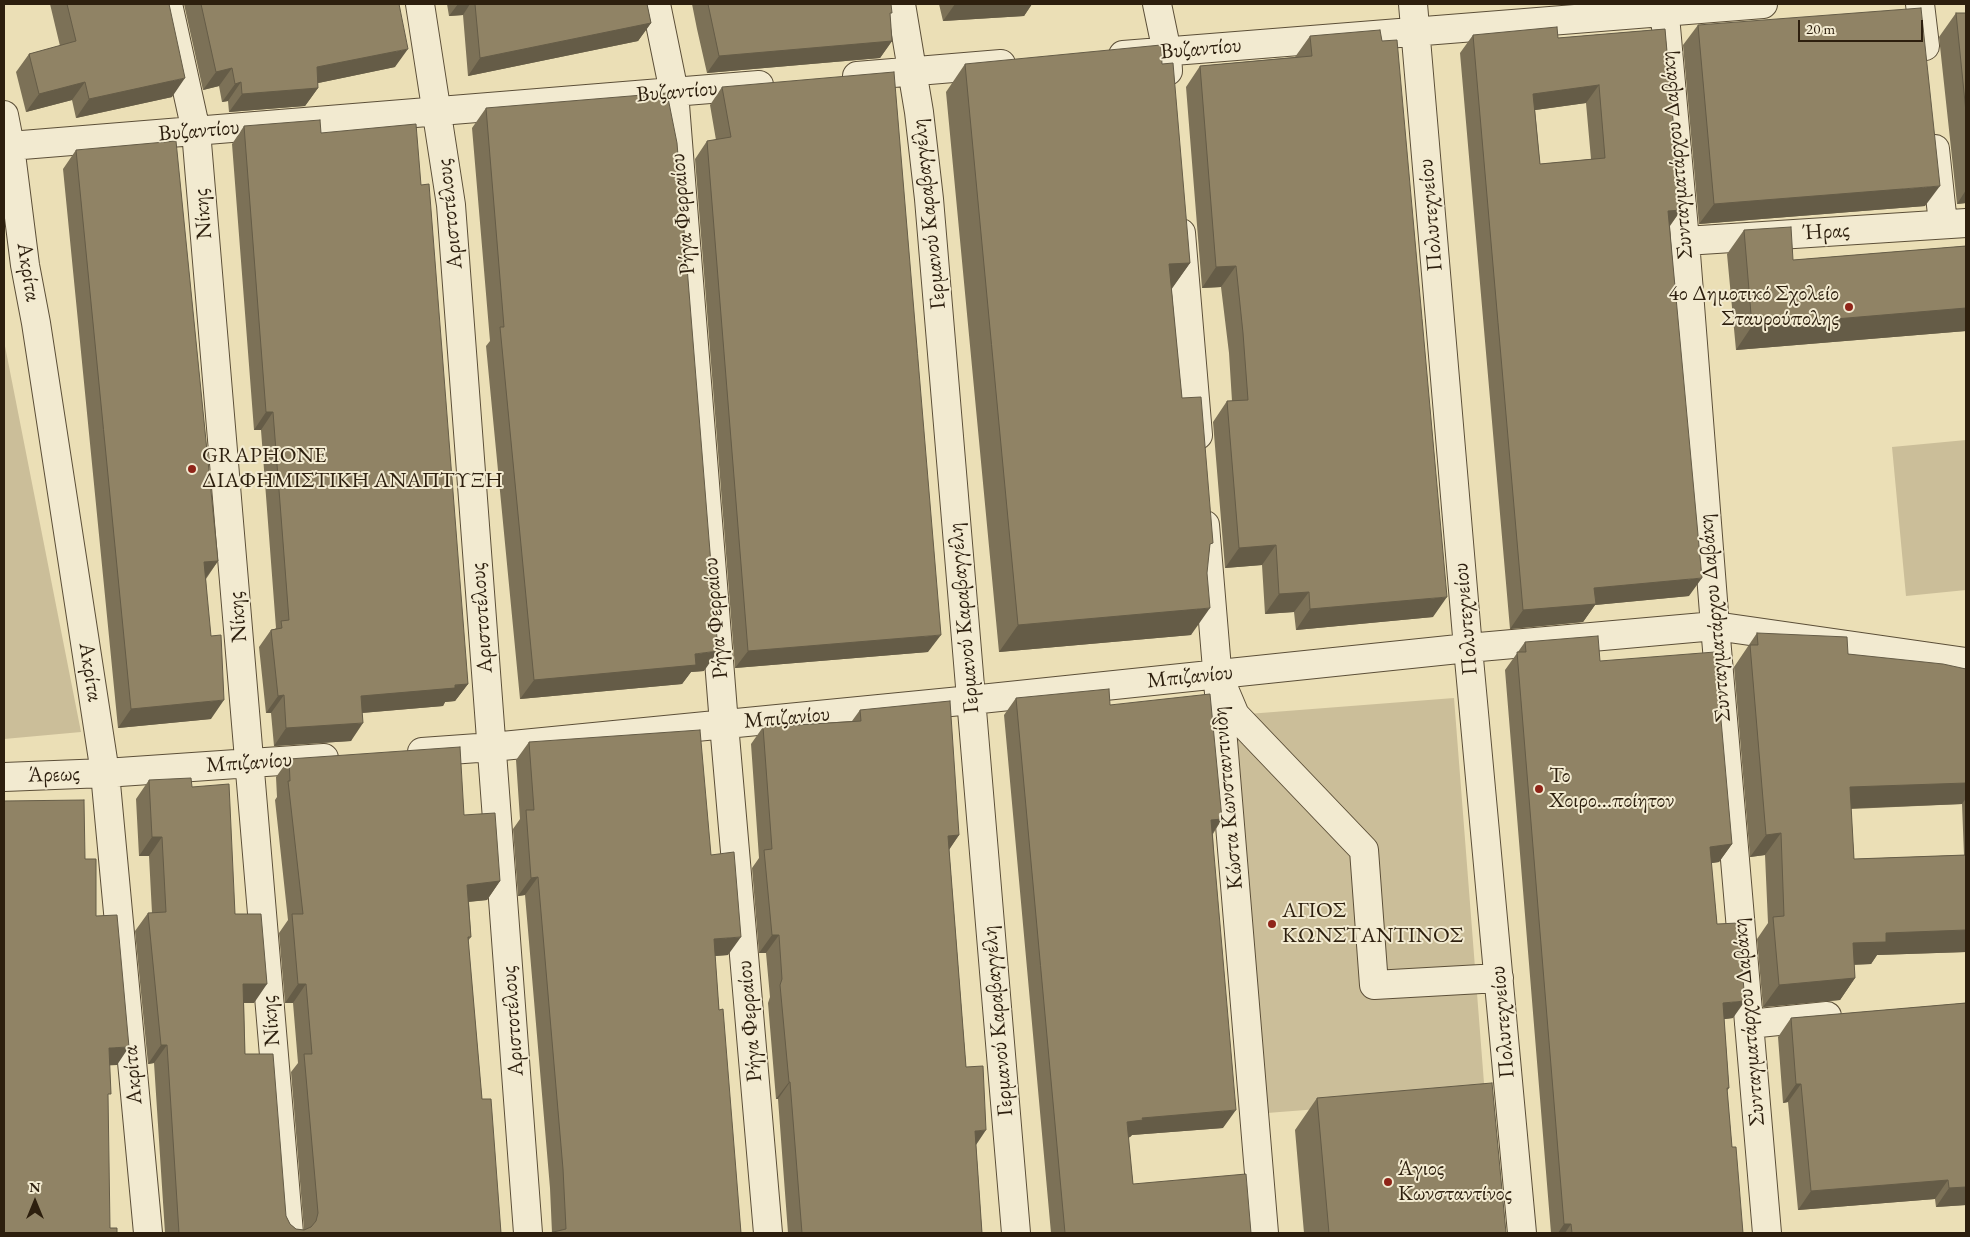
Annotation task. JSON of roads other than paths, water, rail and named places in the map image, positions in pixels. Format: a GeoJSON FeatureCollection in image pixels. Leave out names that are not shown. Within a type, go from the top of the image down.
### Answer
{"type":"FeatureCollection","features":[{"type":"Feature","properties":{"kind":"street","name":"Νίκης"},"geometry":{"type":"LineString","coordinates":[[168,4],[196,131],[289,1233]]}},
{"type":"Feature","properties":{"kind":"street","name":"Αριστοτέλους"},"geometry":{"type":"LineString","coordinates":[[420,4],[451,205],[528,1233]]}},
{"type":"Feature","properties":{"kind":"street","name":"Ρήγα Φερραίου"},"geometry":{"type":"LineString","coordinates":[[656,4],[674,92],[724,724],[768,1233]]}},
{"type":"Feature","properties":{"kind":"street","name":"Γερμανού Καραβαγγέλη"},"geometry":{"type":"LineString","coordinates":[[901,4],[929,199],[1016,1233]]}},
{"type":"Feature","properties":{"kind":"street"},"geometry":{"type":"LineString","coordinates":[[1157,4],[1167,52],[1170,92]]}},
{"type":"Feature","properties":{"kind":"street","name":"Πολυτεχνείου"},"geometry":{"type":"LineString","coordinates":[[1412,4],[1416,32],[1468,648],[1522,1233]]}},
{"type":"Feature","properties":{"kind":"street","name":"Βυζαντίου"},"geometry":{"type":"LineString","coordinates":[[1098,57],[1416,32],[1662,8],[1763,4]]}},
{"type":"Feature","properties":{"kind":"street"},"geometry":{"type":"LineString","coordinates":[[1920,4],[1927,71]]}},
{"type":"Feature","properties":{"kind":"street","name":"Συνταγματάρχου Δαβάκη"},"geometry":{"type":"LineString","coordinates":[[1662,8],[1666,27],[1685,241],[1715,626],[1767,1233]]}},
{"type":"Feature","properties":{"kind":"street"},"geometry":{"type":"LineString","coordinates":[[833,78],[1030,62]]}},
{"type":"Feature","properties":{"kind":"street","name":"Βυζαντίου"},"geometry":{"type":"LineString","coordinates":[[10,146],[783,82]]}},
{"type":"Feature","properties":{"kind":"street","name":"Ακρίτα"},"geometry":{"type":"LineString","coordinates":[[4,115],[10,146],[14,265],[36,323],[105,773],[148,1233]]}},
{"type":"Feature","properties":{"kind":"street"},"geometry":{"type":"LineString","coordinates":[[1933,128],[1955,223]]}},
{"type":"Feature","properties":{"kind":"street"},"geometry":{"type":"LineString","coordinates":[[1179,210],[1199,457]]}},
{"type":"Feature","properties":{"kind":"street","name":"Ήρας"},"geometry":{"type":"LineString","coordinates":[[1685,241],[1955,223]]}},
{"type":"Feature","properties":{"kind":"street","name":"Κώστα Κωνσταντινίδη"},"geometry":{"type":"LineString","coordinates":[[1203,496],[1264,1233]]}},
{"type":"Feature","properties":{"kind":"street","name":"Μπιζανίου"},"geometry":{"type":"LineString","coordinates":[[396,753],[492,747],[971,700],[1468,648],[1715,626],[1966,662]]}},
{"type":"Feature","properties":{"kind":"street"},"geometry":{"type":"LineString","coordinates":[[1217,674],[1235,715],[1364,850],[1374,985],[1499,978]]}},
{"type":"Feature","properties":{"kind":"street","name":"Μπιζανίου"},"geometry":{"type":"LineString","coordinates":[[105,773],[347,757]]}},
{"type":"Feature","properties":{"kind":"street","name":"Άρεως"},"geometry":{"type":"LineString","coordinates":[[4,777],[105,773]]}},
{"type":"Feature","properties":{"kind":"street"},"geometry":{"type":"LineString","coordinates":[[1749,1024],[1848,1014]]}},
{"type":"Feature","properties":{"kind":"place","name":"4ο Δημοτικό Σχολείο Σταυρούπολης"},"geometry":{"type":"Point","coordinates":[1849,307]}},
{"type":"Feature","properties":{"kind":"place","name":"GRAPHONE ΔΙΑΦΗΜΙΣΤΙΚΗ ΑΝΑΠΤΥΞΗ"},"geometry":{"type":"Point","coordinates":[192,469]}},
{"type":"Feature","properties":{"kind":"place","name":"Το Χοιρο...ποίητον"},"geometry":{"type":"Point","coordinates":[1539,789]}},
{"type":"Feature","properties":{"kind":"place","name":"ΑΓΙΟΣ ΚΩΝΣΤΑΝΤΙΝΟΣ"},"geometry":{"type":"Point","coordinates":[1272,924]}},
{"type":"Feature","properties":{"kind":"place","name":"Άγιος Κωνσταντίνος"},"geometry":{"type":"Point","coordinates":[1388,1182]}}]}
